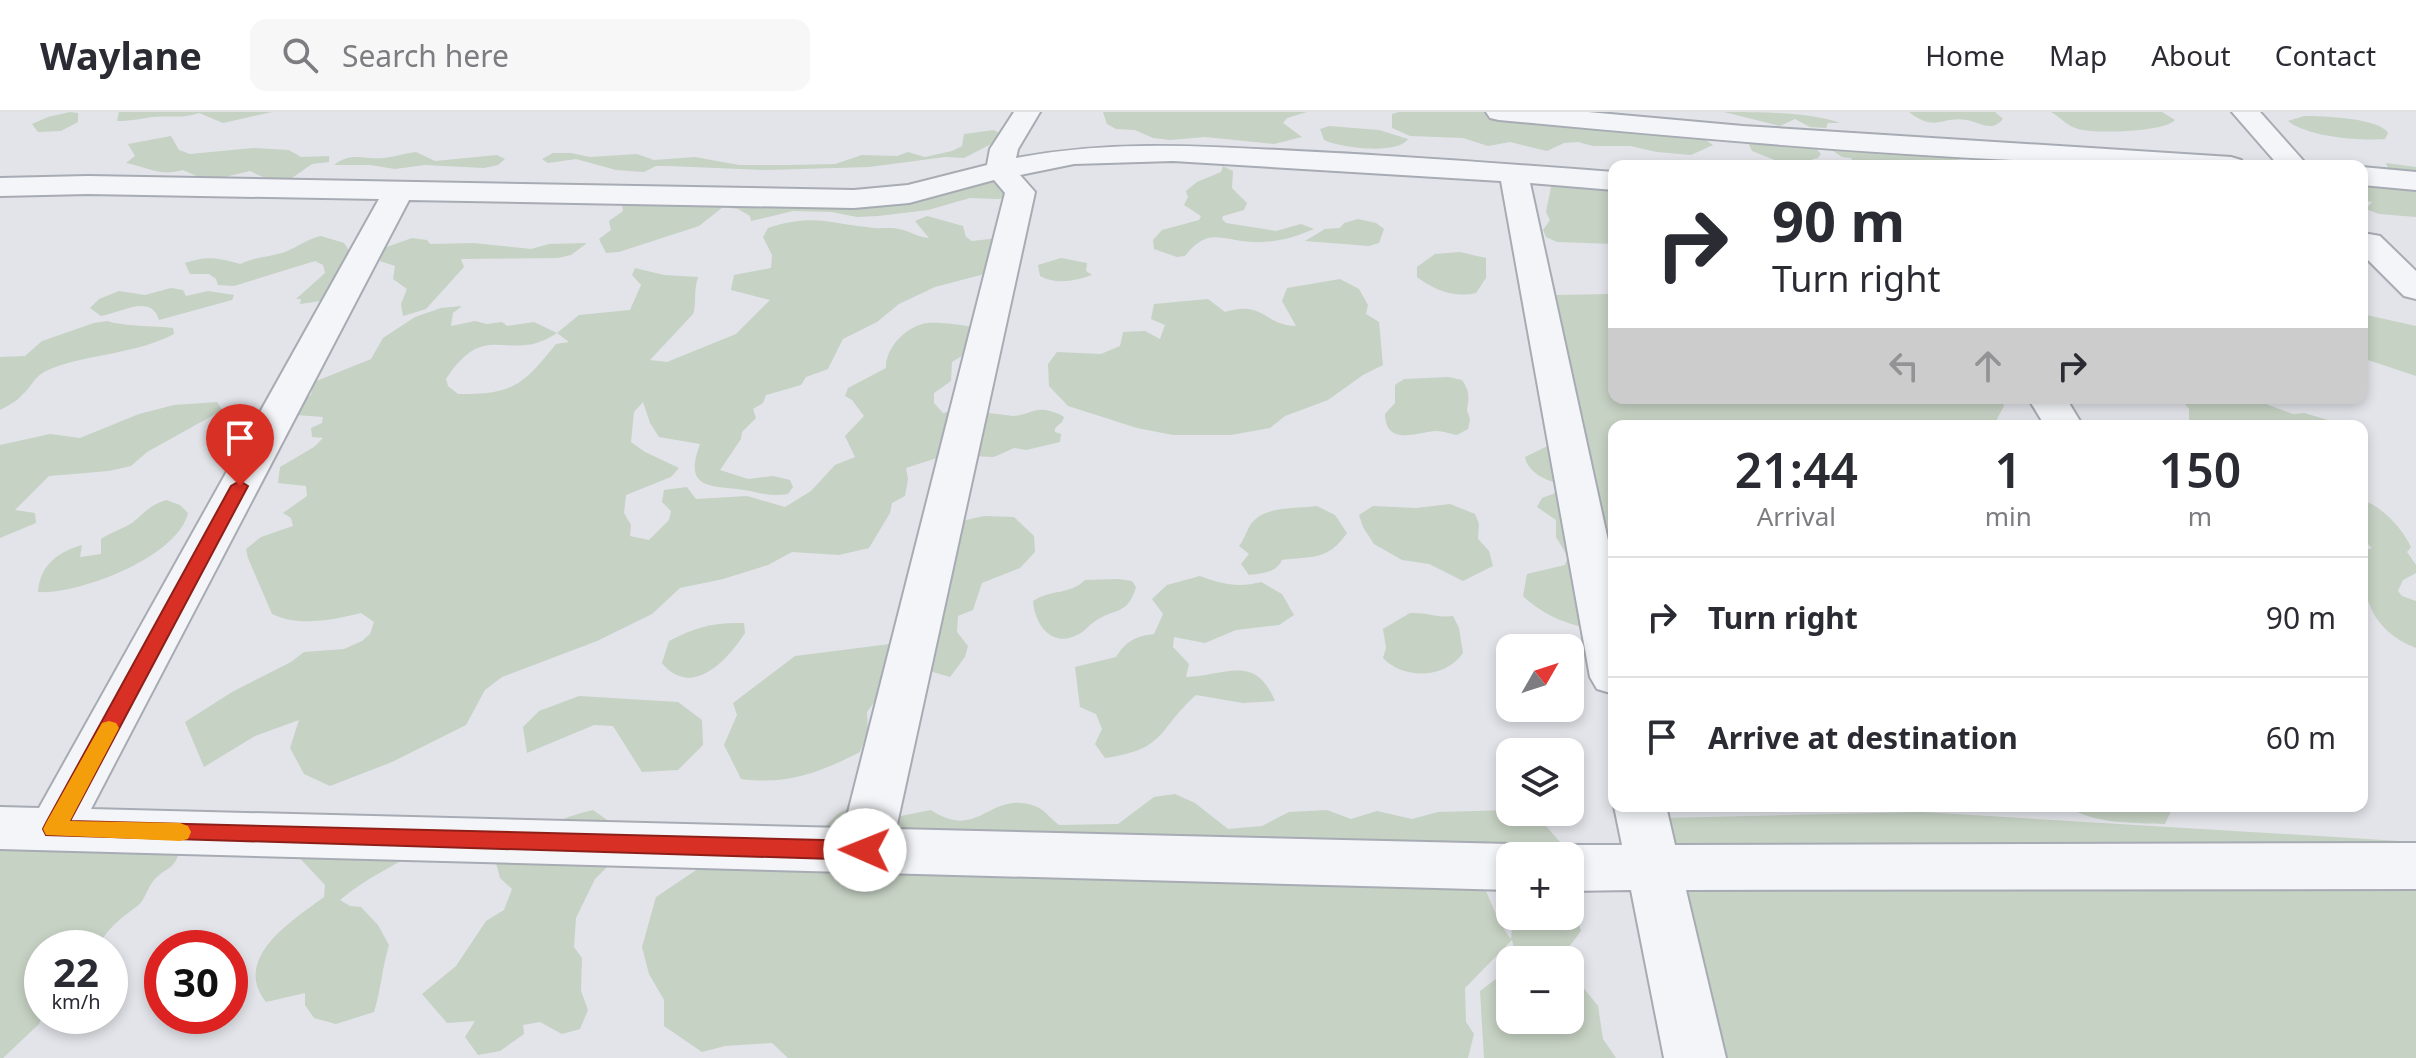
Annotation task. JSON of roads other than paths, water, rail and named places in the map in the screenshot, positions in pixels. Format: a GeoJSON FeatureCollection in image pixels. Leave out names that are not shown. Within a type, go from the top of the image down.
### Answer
{"type":"FeatureCollection","features":[{"type":"Feature","properties":{"kind":"street"},"geometry":{"type":"LineString","coordinates":[[1499,112],[1537,113],[1743,134],[2143,160]]}},
{"type":"Feature","properties":{"kind":"street"},"geometry":{"type":"LineString","coordinates":[[1894,112],[1910,144]]}},
{"type":"Feature","properties":{"kind":"street"},"geometry":{"type":"LineString","coordinates":[[2245,112],[2289,160]]}},
{"type":"Feature","properties":{"kind":"street"},"geometry":{"type":"LineString","coordinates":[[865,850],[1020,192],[1013,138]]}},
{"type":"Feature","properties":{"kind":"street"},"geometry":{"type":"LineString","coordinates":[[0,214],[11,187],[399,190],[854,199],[909,194],[1013,138],[1074,156],[1201,154],[1608,181]]}},
{"type":"Feature","properties":{"kind":"street"},"geometry":{"type":"LineString","coordinates":[[1514,173],[1608,647]]}},
{"type":"Feature","properties":{"kind":"street"},"geometry":{"type":"LineString","coordinates":[[2368,177],[2416,181]]}},
{"type":"Feature","properties":{"kind":"street"},"geometry":{"type":"LineString","coordinates":[[54,829],[399,190]]}},
{"type":"Feature","properties":{"kind":"street"},"geometry":{"type":"LineString","coordinates":[[2368,243],[2416,247]]}},
{"type":"Feature","properties":{"kind":"street"},"geometry":{"type":"LineString","coordinates":[[2368,245],[2416,289]]}},
{"type":"Feature","properties":{"kind":"street"},"geometry":{"type":"LineString","coordinates":[[1641,812],[1695,1058]]}},
{"type":"Feature","properties":{"kind":"street"},"geometry":{"type":"LineString","coordinates":[[0,828],[1496,867]]}},
{"type":"Feature","properties":{"kind":"street"},"geometry":{"type":"LineString","coordinates":[[1584,868],[2416,866]]}}]}
